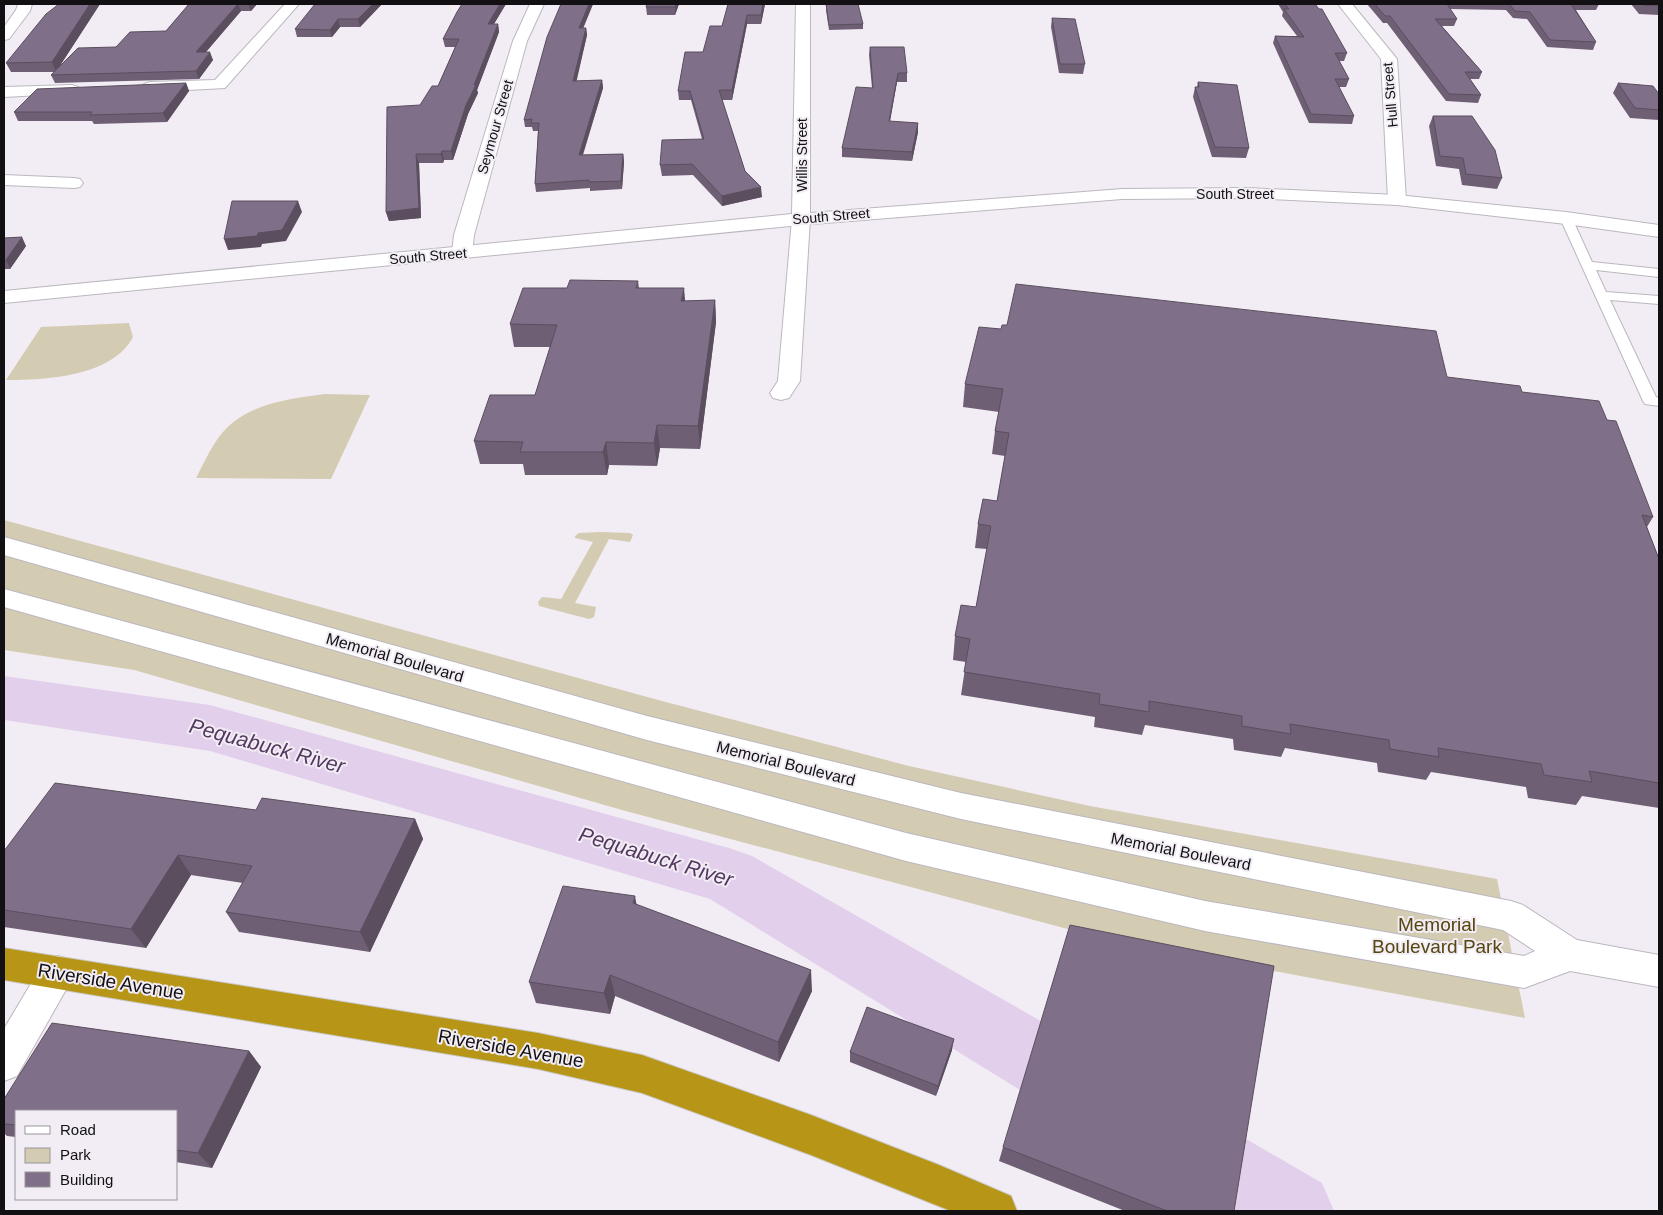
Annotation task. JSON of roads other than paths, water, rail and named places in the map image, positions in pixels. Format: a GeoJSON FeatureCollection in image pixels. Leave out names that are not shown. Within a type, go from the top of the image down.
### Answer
{"type":"FeatureCollection","features":[{"type":"Feature","properties":{"kind":"highway","name":"Riverside Avenue"},"geometry":{"type":"LineString","coordinates":[[4,964],[538,1051],[642,1074],[820,1139],[940,1186],[996,1211]]}},
{"type":"Feature","properties":{"kind":"main road"},"geometry":{"type":"LineString","coordinates":[[4,36],[23,11],[25,4]]}},
{"type":"Feature","properties":{"kind":"main road"},"geometry":{"type":"LineString","coordinates":[[131,88],[219,85],[292,4]]}},
{"type":"Feature","properties":{"kind":"main road","name":"Seymour Street"},"geometry":{"type":"LineString","coordinates":[[462,253],[464,235],[520,41],[537,4]]}},
{"type":"Feature","properties":{"kind":"main road","name":"Willis Street"},"geometry":{"type":"LineString","coordinates":[[780,393],[789,381],[801,219],[803,4]]}},
{"type":"Feature","properties":{"kind":"main road","name":"Hull Street"},"geometry":{"type":"LineString","coordinates":[[1345,4],[1389,59],[1397,200]]}},
{"type":"Feature","properties":{"kind":"main road"},"geometry":{"type":"LineString","coordinates":[[4,92],[92,89]]}},
{"type":"Feature","properties":{"kind":"main road"},"geometry":{"type":"LineString","coordinates":[[4,180],[74,183]]}},
{"type":"Feature","properties":{"kind":"main road","name":"South Street"},"geometry":{"type":"LineString","coordinates":[[4,296],[801,219],[1122,194],[1258,194],[1397,200],[1566,218],[1659,231]]}},
{"type":"Feature","properties":{"kind":"main road","name":"Memorial Boulevard"},"geometry":{"type":"LineString","coordinates":[[4,546],[647,728],[961,806],[1512,916],[1570,955],[1659,971]]}},
{"type":"Feature","properties":{"kind":"main road"},"geometry":{"type":"LineString","coordinates":[[4,598],[906,847],[1195,914],[1524,972],[1570,955]]}},
{"type":"Feature","properties":{"kind":"main road"},"geometry":{"type":"LineString","coordinates":[[4,1063],[58,972]]}},
{"type":"Feature","properties":{"kind":"lane"},"geometry":{"type":"LineString","coordinates":[[1566,218],[1650,401],[1659,402]]}},
{"type":"Feature","properties":{"kind":"lane"},"geometry":{"type":"LineString","coordinates":[[1588,265],[1659,273]]}},
{"type":"Feature","properties":{"kind":"lane"},"geometry":{"type":"LineString","coordinates":[[1602,295],[1659,300]]}},
{"type":"Feature","properties":{"kind":"waterway","name":"Pequabuck River"},"geometry":{"type":"LineString","coordinates":[[4,698],[210,728],[729,876],[1094,1093]]}},
{"type":"Feature","properties":{"kind":"waterway","name":"Pequabuck River"},"geometry":{"type":"LineString","coordinates":[[1176,1141],[1294,1211]]}},
{"type":"Feature","properties":{"kind":"park label","name":"Memorial Boulevard Park"},"geometry":{"type":"Point","coordinates":[1437,935]}}]}
